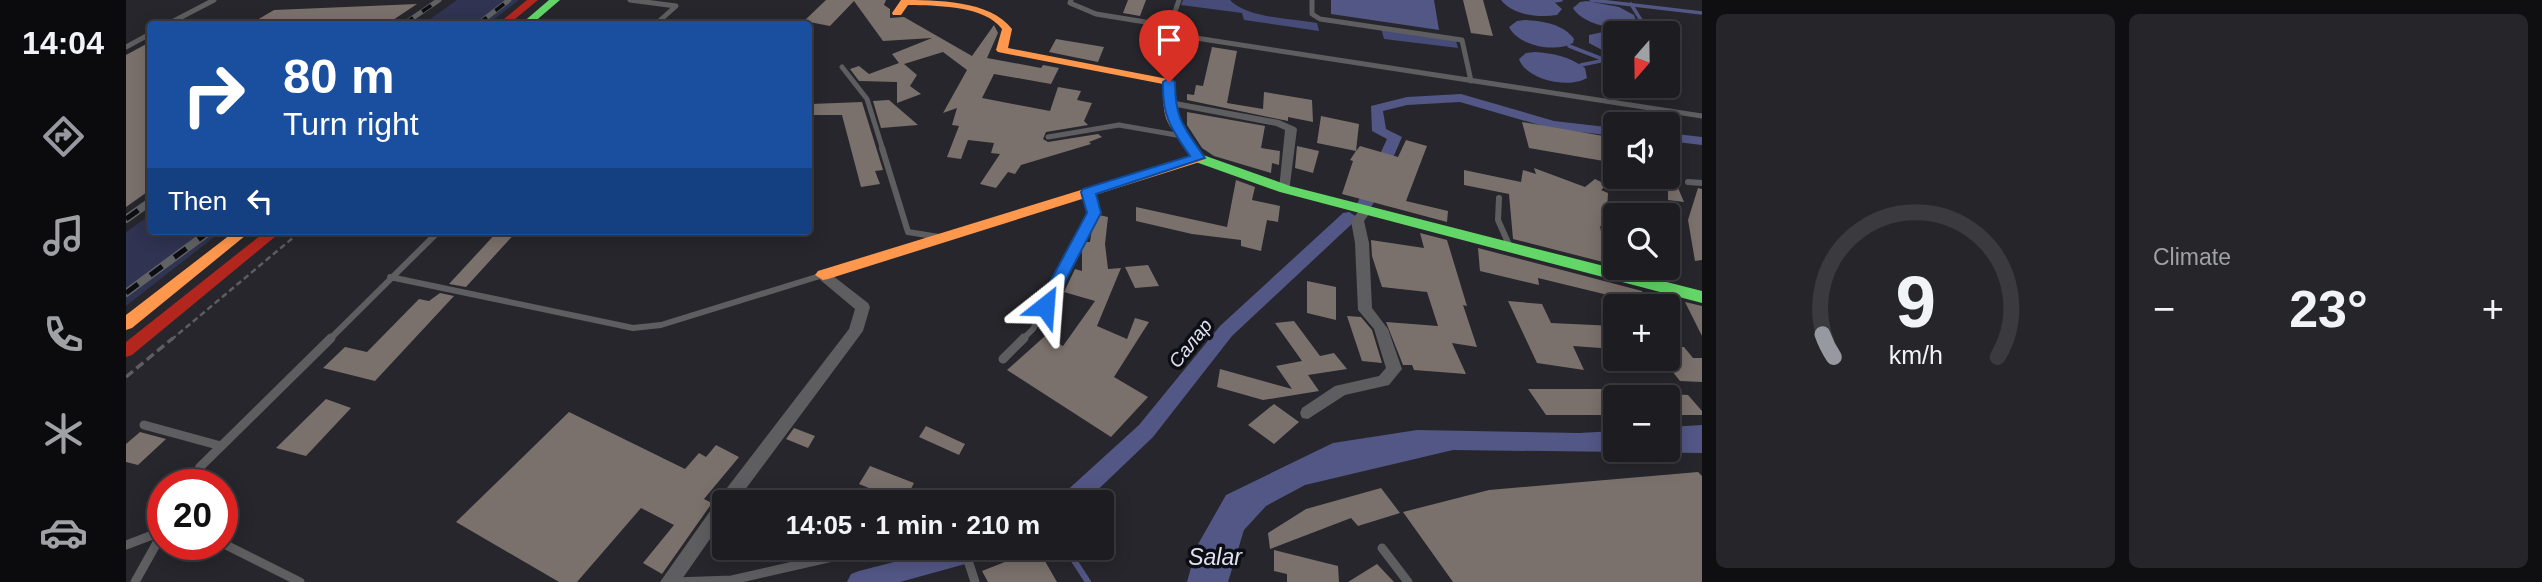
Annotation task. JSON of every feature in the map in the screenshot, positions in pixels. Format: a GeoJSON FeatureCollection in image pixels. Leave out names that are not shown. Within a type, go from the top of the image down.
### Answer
{"type":"FeatureCollection","features":[{"type":"Feature","properties":{"kind":"street"},"geometry":{"type":"LineString","coordinates":[[507,21],[533,0]]}},
{"type":"Feature","properties":{"kind":"street"},"geometry":{"type":"LineString","coordinates":[[530,21],[555,0]]}},
{"type":"Feature","properties":{"kind":"street"},"geometry":{"type":"LineString","coordinates":[[897,13],[905,2],[917,1],[988,14],[1001,19],[1007,27],[1007,36],[1001,49],[1004,51],[1169,82],[1169,108],[1182,136],[1198,158],[1285,189],[1702,297]]}},
{"type":"Feature","properties":{"kind":"street"},"geometry":{"type":"LineString","coordinates":[[1170,103],[1279,123],[1291,128],[1285,189]]}},
{"type":"Feature","properties":{"kind":"street"},"geometry":{"type":"LineString","coordinates":[[823,275],[1198,158]]}},
{"type":"Feature","properties":{"kind":"street"},"geometry":{"type":"LineString","coordinates":[[1308,413],[1341,390],[1384,381],[1394,369],[1385,337],[1372,315],[1365,310],[1362,243],[1357,221],[1366,210]]}},
{"type":"Feature","properties":{"kind":"street"},"geometry":{"type":"LineString","coordinates":[[126,324],[239,235]]}},
{"type":"Feature","properties":{"kind":"street"},"geometry":{"type":"LineString","coordinates":[[126,351],[270,235]]}},
{"type":"Feature","properties":{"kind":"street"},"geometry":{"type":"LineString","coordinates":[[735,490],[856,331],[861,320],[863,307],[823,275]]}},
{"type":"Feature","properties":{"kind":"street"},"geometry":{"type":"LineString","coordinates":[[670,582],[712,522]]}},
{"type":"Feature","properties":{"kind":"lane"},"geometry":{"type":"LineString","coordinates":[[174,21],[214,0]]}},
{"type":"Feature","properties":{"kind":"lane"},"geometry":{"type":"LineString","coordinates":[[630,0],[676,6],[659,21]]}},
{"type":"Feature","properties":{"kind":"lane"},"geometry":{"type":"LineString","coordinates":[[1072,0],[1070,3],[1096,14],[1171,26],[1183,36],[1702,116]]}},
{"type":"Feature","properties":{"kind":"lane"},"geometry":{"type":"LineString","coordinates":[[1171,26],[1179,0]]}},
{"type":"Feature","properties":{"kind":"lane"},"geometry":{"type":"LineString","coordinates":[[1312,0],[1312,14],[1320,19],[1462,40],[1471,81]]}},
{"type":"Feature","properties":{"kind":"lane"},"geometry":{"type":"LineString","coordinates":[[126,47],[147,36]]}},
{"type":"Feature","properties":{"kind":"lane"},"geometry":{"type":"LineString","coordinates":[[1169,82],[1183,36]]}},
{"type":"Feature","properties":{"kind":"lane"},"geometry":{"type":"LineString","coordinates":[[842,67],[867,99],[908,232],[943,237]]}},
{"type":"Feature","properties":{"kind":"lane"},"geometry":{"type":"LineString","coordinates":[[1048,137],[1119,125],[1182,136]]}},
{"type":"Feature","properties":{"kind":"lane"},"geometry":{"type":"LineString","coordinates":[[1688,181],[1702,183]]}},
{"type":"Feature","properties":{"kind":"lane"},"geometry":{"type":"LineString","coordinates":[[1003,359],[1032,329],[1094,213],[1088,192]]}},
{"type":"Feature","properties":{"kind":"lane"},"geometry":{"type":"LineString","coordinates":[[1499,198],[1498,220],[1510,247]]}},
{"type":"Feature","properties":{"kind":"lane"},"geometry":{"type":"LineString","coordinates":[[199,469],[435,235]]}},
{"type":"Feature","properties":{"kind":"lane"},"geometry":{"type":"LineString","coordinates":[[390,277],[633,328],[661,326],[823,275]]}},
{"type":"Feature","properties":{"kind":"lane"},"geometry":{"type":"LineString","coordinates":[[144,425],[221,446]]}},
{"type":"Feature","properties":{"kind":"lane"},"geometry":{"type":"LineString","coordinates":[[126,545],[147,537]]}},
{"type":"Feature","properties":{"kind":"lane"},"geometry":{"type":"LineString","coordinates":[[1382,548],[1408,582]]}},
{"type":"Feature","properties":{"kind":"lane"},"geometry":{"type":"LineString","coordinates":[[238,551],[300,582]]}},
{"type":"Feature","properties":{"kind":"lane"},"geometry":{"type":"LineString","coordinates":[[135,582],[147,560]]}},
{"type":"Feature","properties":{"kind":"lane"},"geometry":{"type":"LineString","coordinates":[[670,582],[732,580],[820,560]]}},
{"type":"Feature","properties":{"kind":"lane"},"geometry":{"type":"LineString","coordinates":[[968,560],[975,582]]}},
{"type":"Feature","properties":{"kind":"path"},"geometry":{"type":"LineString","coordinates":[[126,377],[296,235]]}},
{"type":"Feature","properties":{"kind":"shaded area"},"geometry":{"type":"Polygon","coordinates":[[[457,0],[519,0],[492,21],[427,21],[457,0]]]}},
{"type":"Feature","properties":{"kind":"shaded area"},"geometry":{"type":"Polygon","coordinates":[[[1183,0],[1230,0],[1247,11],[1258,14],[1317,23],[1319,31],[1244,20],[1242,13],[1181,5],[1183,0]]]}},
{"type":"Feature","properties":{"kind":"shaded area"},"geometry":{"type":"Polygon","coordinates":[[[1381,28],[1456,41],[1458,48],[1384,39],[1381,28]]]}},
{"type":"Feature","properties":{"kind":"shaded area"},"geometry":{"type":"Polygon","coordinates":[[[147,217],[147,235],[217,235],[126,306],[126,232],[147,217]]]}},
{"type":"Feature","properties":{"kind":"water"},"geometry":{"type":"Polygon","coordinates":[[[1331,0],[1434,0],[1439,30],[1331,14],[1331,0]]]}},
{"type":"Feature","properties":{"kind":"water"},"geometry":{"type":"Polygon","coordinates":[[[1501,0],[1552,0],[1562,9],[1557,15],[1534,16],[1512,9],[1501,0]]]}},
{"type":"Feature","properties":{"kind":"water"},"geometry":{"type":"Polygon","coordinates":[[[1580,2],[1619,7],[1634,15],[1636,21],[1603,21],[1603,26],[1593,23],[1573,8],[1580,2]]]}},
{"type":"Feature","properties":{"kind":"water"},"geometry":{"type":"Polygon","coordinates":[[[1525,20],[1559,27],[1570,34],[1574,39],[1573,43],[1548,47],[1520,39],[1509,27],[1517,21],[1525,20]]]}},
{"type":"Feature","properties":{"kind":"water"},"geometry":{"type":"Polygon","coordinates":[[[1603,32],[1603,51],[1589,43],[1589,35],[1603,32]]]}},
{"type":"Feature","properties":{"kind":"water"},"geometry":{"type":"Polygon","coordinates":[[[1535,52],[1573,61],[1585,68],[1587,78],[1570,83],[1539,77],[1523,66],[1519,59],[1526,53],[1535,52]]]}},
{"type":"Feature","properties":{"kind":"water","name":"Salar"},"geometry":{"type":"Polygon","coordinates":[[[1702,425],[1702,453],[1680,453],[1680,426],[1702,425]]]}},
{"type":"Feature","properties":{"kind":"water","name":"Salar"},"geometry":{"type":"Polygon","coordinates":[[[1417,430],[1603,432],[1603,452],[1453,450],[1305,485],[1266,506],[1244,530],[1228,582],[1187,582],[1197,546],[1226,495],[1333,443],[1417,430]]]}},
{"type":"Feature","properties":{"kind":"building"},"geometry":{"type":"Polygon","coordinates":[[[826,0],[886,0],[884,5],[890,9],[890,18],[904,17],[972,56],[994,25],[998,33],[987,58],[1041,68],[1043,65],[1059,68],[1051,84],[994,74],[982,98],[1050,111],[1058,87],[1081,91],[1077,100],[1092,103],[1084,121],[1088,125],[1046,132],[1043,139],[1048,142],[1098,134],[1102,137],[1089,142],[1091,144],[1021,165],[1015,174],[1008,172],[996,188],[980,184],[1000,154],[991,153],[994,143],[968,140],[961,159],[947,157],[959,126],[952,125],[957,108],[943,113],[967,70],[943,52],[904,64],[917,75],[910,86],[921,94],[897,103],[897,82],[859,81],[850,69],[859,66],[869,74],[899,63],[892,54],[932,38],[883,41],[854,1],[830,26],[804,21],[826,0]]]}},
{"type":"Feature","properties":{"kind":"building"},"geometry":{"type":"Polygon","coordinates":[[[1128,0],[1146,0],[1140,16],[1123,13],[1128,0]]]}},
{"type":"Feature","properties":{"kind":"building"},"geometry":{"type":"Polygon","coordinates":[[[1463,0],[1483,0],[1493,36],[1471,33],[1463,0]]]}},
{"type":"Feature","properties":{"kind":"building"},"geometry":{"type":"Polygon","coordinates":[[[417,4],[392,21],[255,21],[274,10],[417,4]]]}},
{"type":"Feature","properties":{"kind":"building"},"geometry":{"type":"Polygon","coordinates":[[[1056,39],[1104,47],[1098,62],[1049,52],[1056,39]]]}},
{"type":"Feature","properties":{"kind":"building"},"geometry":{"type":"Polygon","coordinates":[[[147,44],[147,192],[126,207],[126,55],[147,44]]]}},
{"type":"Feature","properties":{"kind":"building"},"geometry":{"type":"Polygon","coordinates":[[[1212,47],[1237,51],[1227,103],[1263,109],[1264,92],[1312,100],[1313,122],[1288,117],[1288,121],[1187,100],[1187,94],[1194,95],[1196,85],[1203,86],[1212,47]]]}},
{"type":"Feature","properties":{"kind":"building"},"geometry":{"type":"Polygon","coordinates":[[[889,100],[918,125],[881,128],[873,101],[889,100]]]}},
{"type":"Feature","properties":{"kind":"building"},"geometry":{"type":"Polygon","coordinates":[[[862,102],[883,170],[875,171],[880,184],[861,187],[842,115],[812,115],[812,104],[862,102]]]}},
{"type":"Feature","properties":{"kind":"building"},"geometry":{"type":"Polygon","coordinates":[[[1187,112],[1265,126],[1261,148],[1280,151],[1279,165],[1272,163],[1271,173],[1214,156],[1202,148],[1187,125],[1187,112]]]}},
{"type":"Feature","properties":{"kind":"building"},"geometry":{"type":"Polygon","coordinates":[[[1321,116],[1359,124],[1356,151],[1317,143],[1321,116]]]}},
{"type":"Feature","properties":{"kind":"building"},"geometry":{"type":"Polygon","coordinates":[[[1522,122],[1603,136],[1603,161],[1529,148],[1522,122]]]}},
{"type":"Feature","properties":{"kind":"building"},"geometry":{"type":"Polygon","coordinates":[[[1406,140],[1427,146],[1406,201],[1448,211],[1447,222],[1342,194],[1353,161],[1350,160],[1360,146],[1398,157],[1406,140]]]}},
{"type":"Feature","properties":{"kind":"building"},"geometry":{"type":"Polygon","coordinates":[[[1297,146],[1319,151],[1313,173],[1295,168],[1297,146]]]}},
{"type":"Feature","properties":{"kind":"building"},"geometry":{"type":"Polygon","coordinates":[[[1534,168],[1585,187],[1595,179],[1603,183],[1601,190],[1608,193],[1607,203],[1603,203],[1603,226],[1600,226],[1603,262],[1513,239],[1509,194],[1464,185],[1464,170],[1521,182],[1523,170],[1536,174],[1534,168]]]}},
{"type":"Feature","properties":{"kind":"building"},"geometry":{"type":"Polygon","coordinates":[[[1236,180],[1255,187],[1252,200],[1280,206],[1278,222],[1267,220],[1261,251],[1241,246],[1241,240],[1192,234],[1136,221],[1136,207],[1227,227],[1236,180]]]}},
{"type":"Feature","properties":{"kind":"building"},"geometry":{"type":"Polygon","coordinates":[[[1698,188],[1702,189],[1702,260],[1695,261],[1688,220],[1698,188]]]}},
{"type":"Feature","properties":{"kind":"building"},"geometry":{"type":"Polygon","coordinates":[[[1668,189],[1679,189],[1684,202],[1668,200],[1668,189]]]}},
{"type":"Feature","properties":{"kind":"building"},"geometry":{"type":"Polygon","coordinates":[[[1099,215],[1108,217],[1105,244],[1108,269],[1121,268],[1097,326],[1127,339],[1135,318],[1149,322],[1114,377],[1148,397],[1111,437],[1007,370],[1045,336],[1063,346],[1095,301],[1064,292],[1075,269],[1082,271],[1082,249],[1085,242],[1090,242],[1092,229],[1099,215]]]}},
{"type":"Feature","properties":{"kind":"building"},"geometry":{"type":"Polygon","coordinates":[[[1420,233],[1447,240],[1467,306],[1463,305],[1477,347],[1452,343],[1466,374],[1414,370],[1412,365],[1403,365],[1386,322],[1438,326],[1427,292],[1382,287],[1372,256],[1371,240],[1424,248],[1420,233]]]}},
{"type":"Feature","properties":{"kind":"building"},"geometry":{"type":"Polygon","coordinates":[[[494,235],[513,235],[466,287],[449,284],[494,235]]]}},
{"type":"Feature","properties":{"kind":"building"},"geometry":{"type":"Polygon","coordinates":[[[1478,248],[1642,291],[1643,294],[1604,294],[1538,278],[1539,285],[1480,271],[1478,248]]]}},
{"type":"Feature","properties":{"kind":"building"},"geometry":{"type":"Polygon","coordinates":[[[1148,265],[1159,286],[1135,288],[1125,267],[1148,265]]]}},
{"type":"Feature","properties":{"kind":"building"},"geometry":{"type":"Polygon","coordinates":[[[1307,281],[1336,287],[1336,320],[1307,313],[1307,281]]]}},
{"type":"Feature","properties":{"kind":"building"},"geometry":{"type":"Polygon","coordinates":[[[440,293],[454,296],[375,381],[323,368],[345,347],[367,352],[419,299],[429,301],[440,293]]]}},
{"type":"Feature","properties":{"kind":"building"},"geometry":{"type":"Polygon","coordinates":[[[1508,301],[1542,304],[1551,323],[1603,325],[1603,348],[1573,346],[1584,370],[1537,363],[1508,301]]]}},
{"type":"Feature","properties":{"kind":"building"},"geometry":{"type":"Polygon","coordinates":[[[1685,302],[1702,306],[1702,336],[1685,302]]]}},
{"type":"Feature","properties":{"kind":"building"},"geometry":{"type":"Polygon","coordinates":[[[1347,316],[1361,317],[1372,330],[1382,363],[1362,361],[1347,316]]]}},
{"type":"Feature","properties":{"kind":"building"},"geometry":{"type":"Polygon","coordinates":[[[1294,321],[1320,356],[1334,353],[1347,369],[1308,375],[1319,391],[1263,400],[1217,387],[1220,369],[1292,389],[1276,366],[1302,361],[1275,323],[1294,321]]]}},
{"type":"Feature","properties":{"kind":"building"},"geometry":{"type":"Polygon","coordinates":[[[1680,347],[1684,347],[1693,358],[1702,358],[1702,382],[1680,381],[1672,371],[1680,371],[1680,347]]]}},
{"type":"Feature","properties":{"kind":"building"},"geometry":{"type":"Polygon","coordinates":[[[1528,389],[1603,389],[1603,415],[1546,415],[1528,389]]]}},
{"type":"Feature","properties":{"kind":"building"},"geometry":{"type":"Polygon","coordinates":[[[1680,395],[1688,395],[1702,411],[1702,415],[1680,415],[1680,395]]]}},
{"type":"Feature","properties":{"kind":"building"},"geometry":{"type":"Polygon","coordinates":[[[326,399],[351,408],[306,456],[276,448],[326,399]]]}},
{"type":"Feature","properties":{"kind":"building"},"geometry":{"type":"Polygon","coordinates":[[[1274,404],[1299,422],[1274,444],[1248,425],[1274,404]]]}},
{"type":"Feature","properties":{"kind":"building"},"geometry":{"type":"Polygon","coordinates":[[[569,412],[685,469],[699,453],[706,457],[716,445],[739,457],[704,499],[712,503],[662,574],[643,563],[674,525],[641,508],[577,582],[559,582],[456,522],[569,412]]]}},
{"type":"Feature","properties":{"kind":"building"},"geometry":{"type":"Polygon","coordinates":[[[926,426],[965,444],[959,455],[919,437],[926,426]]]}},
{"type":"Feature","properties":{"kind":"building"},"geometry":{"type":"Polygon","coordinates":[[[794,428],[815,436],[808,448],[786,439],[794,428]]]}},
{"type":"Feature","properties":{"kind":"building"},"geometry":{"type":"Polygon","coordinates":[[[140,432],[166,439],[138,465],[126,462],[126,444],[140,432]]]}},
{"type":"Feature","properties":{"kind":"building"},"geometry":{"type":"Polygon","coordinates":[[[870,466],[914,483],[910,490],[874,490],[859,484],[870,466]]]}},
{"type":"Feature","properties":{"kind":"building"},"geometry":{"type":"Polygon","coordinates":[[[1698,472],[1702,476],[1702,582],[1453,582],[1403,512],[1489,490],[1698,472]]]}},
{"type":"Feature","properties":{"kind":"building"},"geometry":{"type":"Polygon","coordinates":[[[1381,488],[1400,513],[1358,526],[1351,518],[1270,549],[1268,533],[1306,509],[1381,488]]]}},
{"type":"Feature","properties":{"kind":"building"},"geometry":{"type":"Polygon","coordinates":[[[1274,550],[1338,566],[1339,582],[1287,582],[1287,574],[1274,571],[1274,550]]]}},
{"type":"Feature","properties":{"kind":"building"},"geometry":{"type":"Polygon","coordinates":[[[1010,560],[1044,560],[1057,582],[988,582],[982,571],[1010,560]]]}},
{"type":"Feature","properties":{"kind":"building"},"geometry":{"type":"Polygon","coordinates":[[[1377,564],[1394,582],[1348,582],[1377,564]]]}},
{"type":"Feature","properties":{"kind":"waterway"},"geometry":{"type":"LineString","coordinates":[[1554,1],[1561,0]]}},
{"type":"Feature","properties":{"kind":"waterway"},"geometry":{"type":"LineString","coordinates":[[1591,0],[1631,5]]}},
{"type":"Feature","properties":{"kind":"waterway"},"geometry":{"type":"LineString","coordinates":[[1631,5],[1702,13]]}},
{"type":"Feature","properties":{"kind":"waterway"},"geometry":{"type":"LineString","coordinates":[[1631,5],[1642,21]]}},
{"type":"Feature","properties":{"kind":"waterway"},"geometry":{"type":"LineString","coordinates":[[1569,46],[1603,59]]}},
{"type":"Feature","properties":{"kind":"waterway"},"geometry":{"type":"LineString","coordinates":[[1581,65],[1603,60]]}},
{"type":"Feature","properties":{"kind":"waterway","name":"Salar"},"geometry":{"type":"LineString","coordinates":[[1365,204],[1395,137],[1379,131],[1376,109],[1407,101],[1461,98],[1553,125],[1603,131]]}},
{"type":"Feature","properties":{"kind":"waterway","name":"Salar"},"geometry":{"type":"LineString","coordinates":[[1680,138],[1702,141]]}},
{"type":"Feature","properties":{"kind":"waterway","name":"Салар"},"geometry":{"type":"LineString","coordinates":[[1083,490],[1146,431],[1226,331],[1349,217]]}},
{"type":"Feature","properties":{"kind":"waterway","name":"Салар"},"geometry":{"type":"LineString","coordinates":[[859,582],[942,560]]}},
{"type":"Feature","properties":{"kind":"waterway"},"geometry":{"type":"LineString","coordinates":[[1074,560],[1088,582]]}},
{"type":"Feature","properties":{"kind":"railway"},"geometry":{"type":"LineString","coordinates":[[408,21],[439,0]]}},
{"type":"Feature","properties":{"kind":"railway"},"geometry":{"type":"LineString","coordinates":[[482,21],[509,0]]}},
{"type":"Feature","properties":{"kind":"railway"},"geometry":{"type":"LineString","coordinates":[[126,219],[147,204]]}},
{"type":"Feature","properties":{"kind":"railway"},"geometry":{"type":"LineString","coordinates":[[126,293],[205,235]]}},
{"type":"Feature","properties":{"kind":"traffic: fast"},"geometry":{"type":"LineString","coordinates":[[530,21],[555,0]]}},
{"type":"Feature","properties":{"kind":"traffic: fast"},"geometry":{"type":"LineString","coordinates":[[1179,130],[1198,158],[1285,189],[1702,297]]}},
{"type":"Feature","properties":{"kind":"traffic: slow"},"geometry":{"type":"LineString","coordinates":[[897,13],[905,2],[928,2],[977,10],[1002,21],[1007,29],[1002,50],[1169,82],[1169,108],[1179,130]]}},
{"type":"Feature","properties":{"kind":"traffic: slow"},"geometry":{"type":"LineString","coordinates":[[823,275],[1198,158]]}},
{"type":"Feature","properties":{"kind":"traffic: slow"},"geometry":{"type":"LineString","coordinates":[[126,324],[239,235]]}},
{"type":"Feature","properties":{"kind":"traffic: jam"},"geometry":{"type":"LineString","coordinates":[[507,21],[533,0]]}},
{"type":"Feature","properties":{"kind":"traffic: jam"},"geometry":{"type":"LineString","coordinates":[[126,351],[270,235]]}},
{"type":"Feature","properties":{"kind":"route"},"geometry":{"type":"LineString","coordinates":[[1045,306],[1094,213],[1088,192],[1198,158],[1175,125],[1169,108],[1169,82]]}}]}
